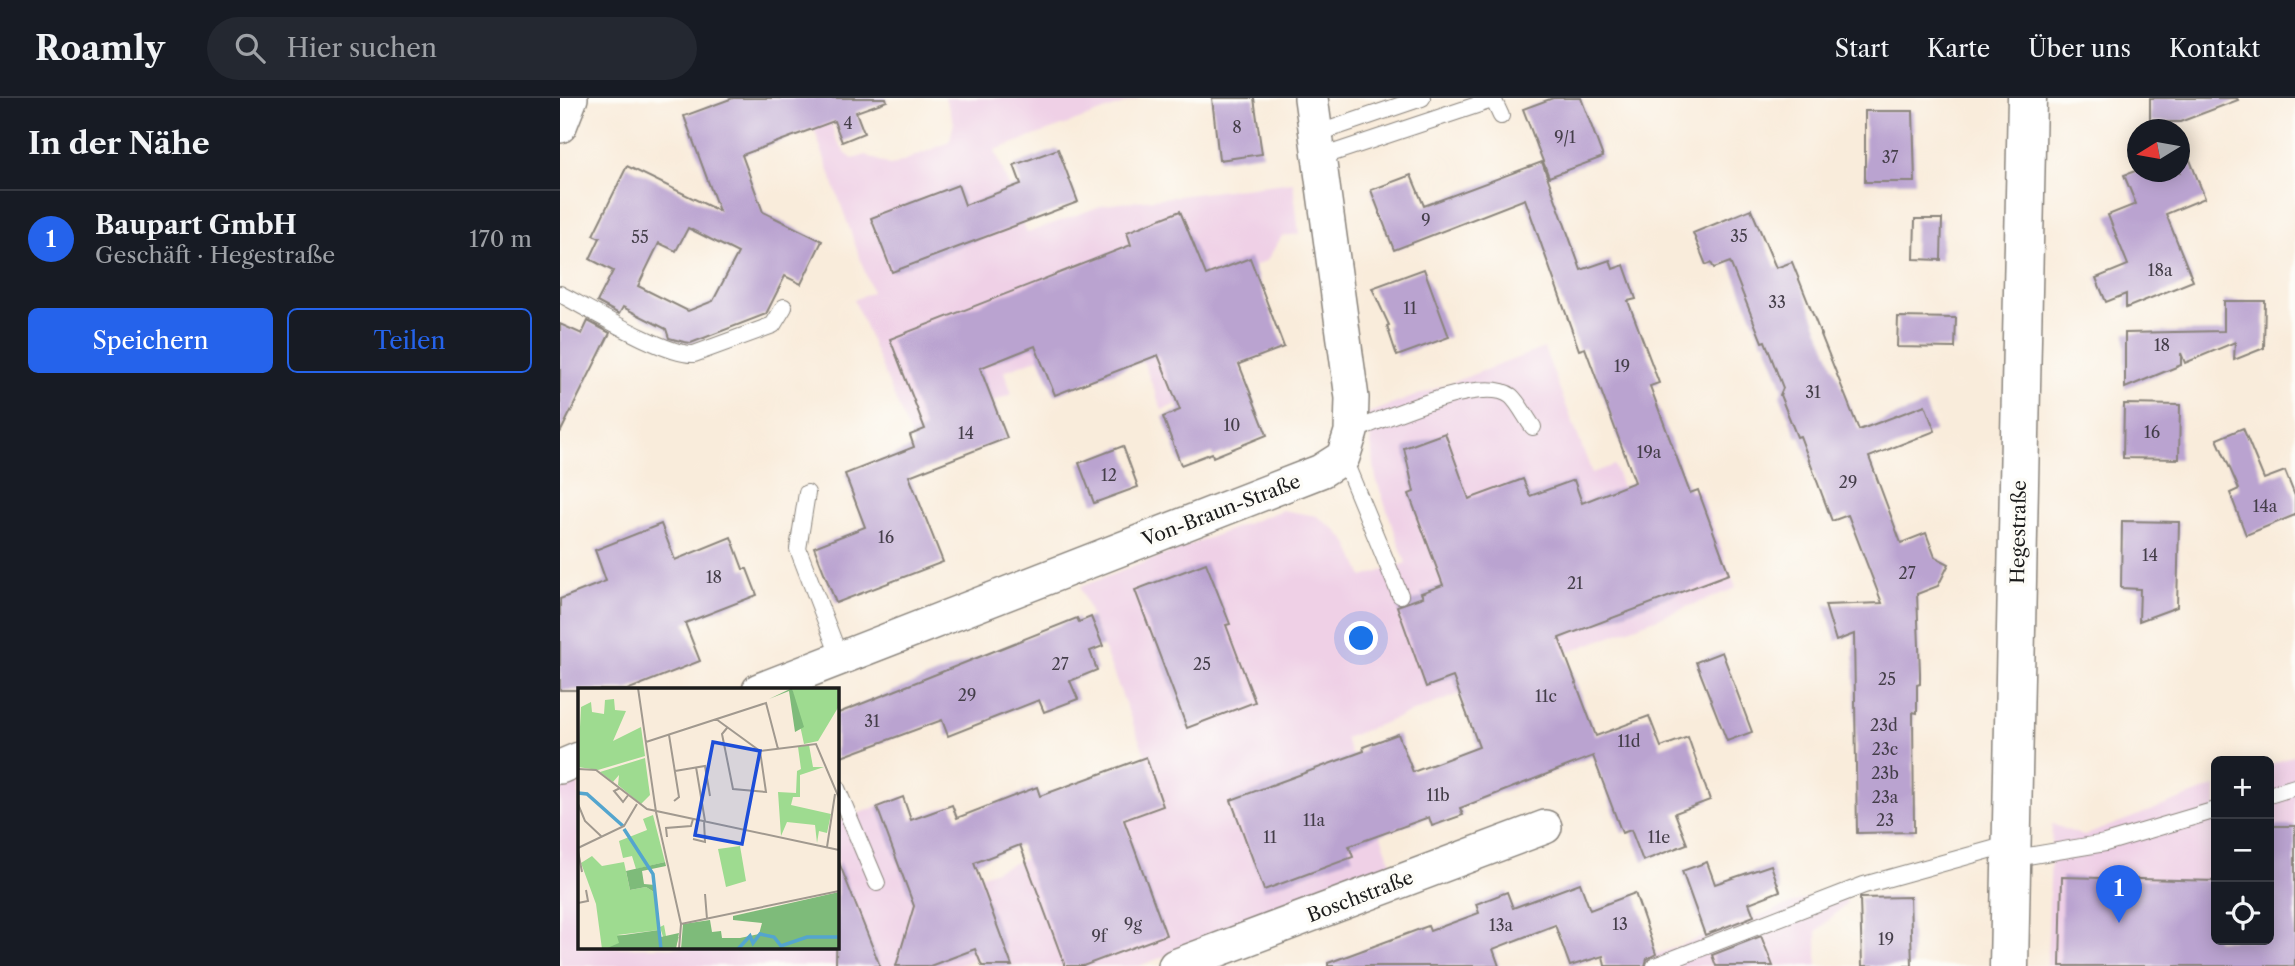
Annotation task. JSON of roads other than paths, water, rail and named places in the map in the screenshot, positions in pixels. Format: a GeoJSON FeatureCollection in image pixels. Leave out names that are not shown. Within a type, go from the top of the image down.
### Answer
{"type":"FeatureCollection","features":[{"type":"Feature","properties":{"kind":"street"},"geometry":{"type":"LineString","coordinates":[[1311,98],[1352,398],[1347,444]]}},
{"type":"Feature","properties":{"kind":"street","name":"Hegestraße"},"geometry":{"type":"LineString","coordinates":[[2009,966],[2027,98]]}},
{"type":"Feature","properties":{"kind":"street","name":"Von-Braun-Straße"},"geometry":{"type":"LineString","coordinates":[[769,688],[793,683],[840,658],[1321,471],[1347,444]]}},
{"type":"Feature","properties":{"kind":"street"},"geometry":{"type":"LineString","coordinates":[[560,767],[578,760]]}},
{"type":"Feature","properties":{"kind":"street","name":"Boschstraße"},"geometry":{"type":"LineString","coordinates":[[1175,966],[1545,827]]}},
{"type":"Feature","properties":{"kind":"lane"},"geometry":{"type":"LineString","coordinates":[[1317,146],[1422,98]]}},
{"type":"Feature","properties":{"kind":"lane"},"geometry":{"type":"LineString","coordinates":[[1317,146],[1489,101],[1495,103],[1501,116]]}},
{"type":"Feature","properties":{"kind":"lane"},"geometry":{"type":"LineString","coordinates":[[560,294],[659,345],[685,354],[694,354],[773,325],[784,307]]}},
{"type":"Feature","properties":{"kind":"lane"},"geometry":{"type":"LineString","coordinates":[[1400,596],[1347,444],[1437,399],[1493,388],[1511,396],[1533,427]]}},
{"type":"Feature","properties":{"kind":"lane"},"geometry":{"type":"LineString","coordinates":[[807,493],[798,549],[840,658]]}},
{"type":"Feature","properties":{"kind":"lane"},"geometry":{"type":"LineString","coordinates":[[2274,793],[2295,787]]}},
{"type":"Feature","properties":{"kind":"lane"},"geometry":{"type":"LineString","coordinates":[[838,791],[877,883]]}},
{"type":"Feature","properties":{"kind":"lane"},"geometry":{"type":"LineString","coordinates":[[1654,966],[1864,885],[2011,851],[2105,843],[2211,811]]}},
{"type":"Feature","properties":{"kind":"place","name":"Baupart GmbH"},"geometry":{"type":"Point","coordinates":[2119,923]}}]}
